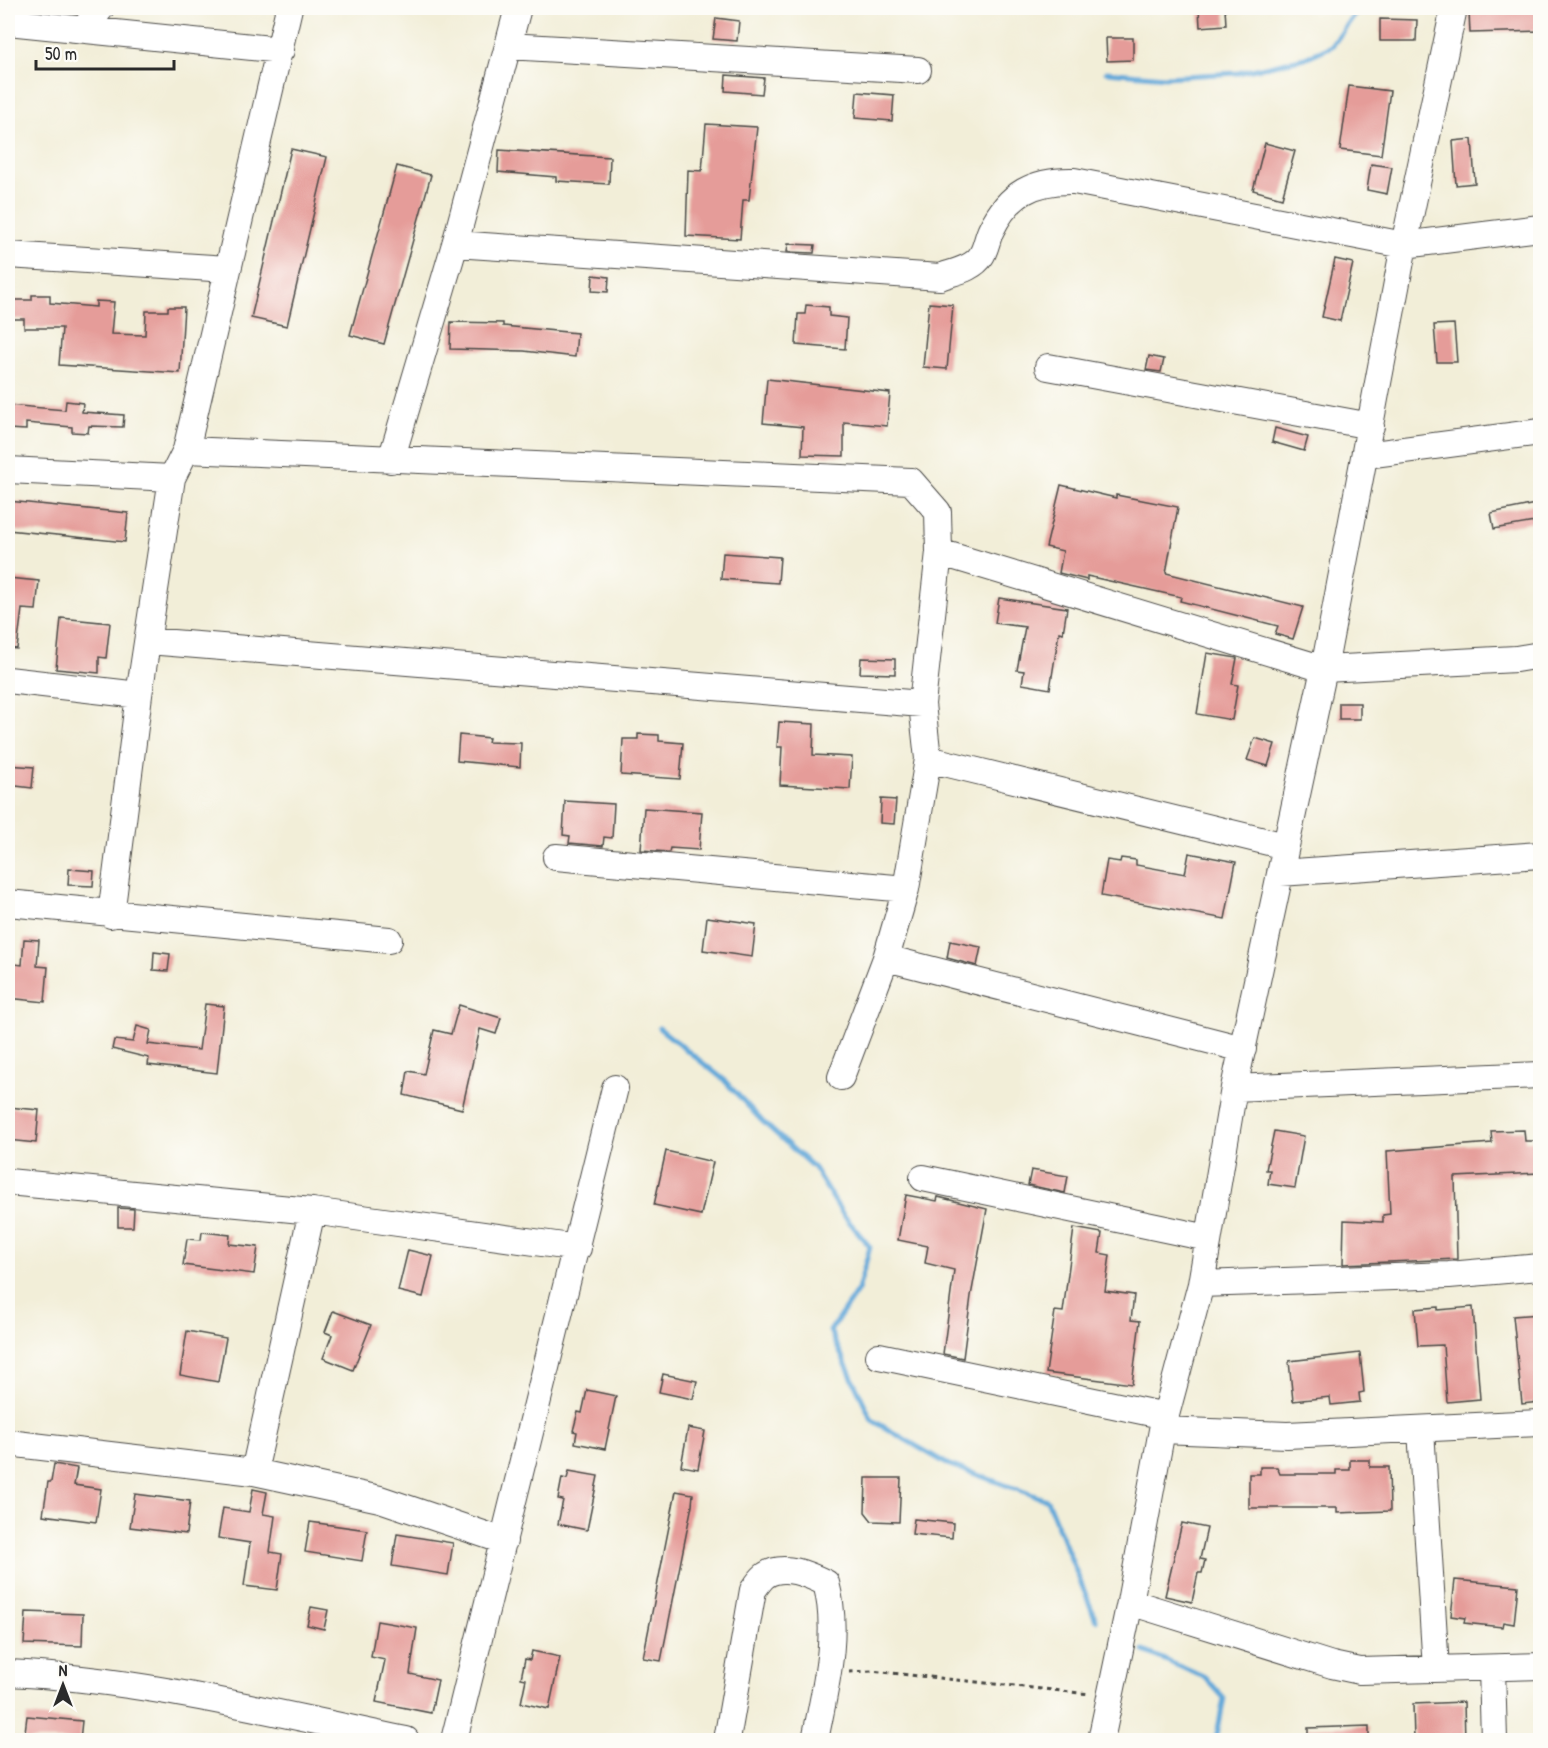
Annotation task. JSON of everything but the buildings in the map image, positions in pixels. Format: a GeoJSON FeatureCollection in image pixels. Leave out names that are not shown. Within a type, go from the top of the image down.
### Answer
{"type":"FeatureCollection","features":[{"type":"Feature","properties":{"kind":"street"},"geometry":{"type":"LineString","coordinates":[[83,30],[101,8]]}},
{"type":"Feature","properties":{"kind":"street"},"geometry":{"type":"LineString","coordinates":[[111,915],[139,695],[172,478],[186,450],[290,8]]}},
{"type":"Feature","properties":{"kind":"street"},"geometry":{"type":"LineString","coordinates":[[391,460],[455,244],[518,8]]}},
{"type":"Feature","properties":{"kind":"street"},"geometry":{"type":"LineString","coordinates":[[1101,1740],[1164,1423],[1201,1284],[1234,1088],[1324,669],[1404,245],[1452,19]]}},
{"type":"Feature","properties":{"kind":"street"},"geometry":{"type":"LineString","coordinates":[[8,22],[281,50]]}},
{"type":"Feature","properties":{"kind":"street"},"geometry":{"type":"LineString","coordinates":[[508,46],[918,70]]}},
{"type":"Feature","properties":{"kind":"street"},"geometry":{"type":"LineString","coordinates":[[455,244],[940,277],[969,267],[981,257],[996,219],[1009,202],[1031,186],[1053,181],[1074,181],[1404,245],[1540,228]]}},
{"type":"Feature","properties":{"kind":"street"},"geometry":{"type":"LineString","coordinates":[[8,255],[228,269]]}},
{"type":"Feature","properties":{"kind":"street"},"geometry":{"type":"LineString","coordinates":[[1048,367],[1371,426]]}},
{"type":"Feature","properties":{"kind":"street"},"geometry":{"type":"LineString","coordinates":[[1366,455],[1540,432]]}},
{"type":"Feature","properties":{"kind":"street"},"geometry":{"type":"LineString","coordinates":[[186,450],[911,481],[938,512],[939,552],[922,704],[928,759],[906,889],[886,958],[841,1077]]}},
{"type":"Feature","properties":{"kind":"street"},"geometry":{"type":"LineString","coordinates":[[8,470],[172,478]]}},
{"type":"Feature","properties":{"kind":"street"},"geometry":{"type":"LineString","coordinates":[[939,552],[1324,669],[1516,659],[1540,655]]}},
{"type":"Feature","properties":{"kind":"street"},"geometry":{"type":"LineString","coordinates":[[148,641],[922,704]]}},
{"type":"Feature","properties":{"kind":"street"},"geometry":{"type":"LineString","coordinates":[[8,680],[139,695]]}},
{"type":"Feature","properties":{"kind":"street"},"geometry":{"type":"LineString","coordinates":[[928,759],[1286,846]]}},
{"type":"Feature","properties":{"kind":"street"},"geometry":{"type":"LineString","coordinates":[[1280,873],[1540,855]]}},
{"type":"Feature","properties":{"kind":"street"},"geometry":{"type":"LineString","coordinates":[[556,857],[906,889]]}},
{"type":"Feature","properties":{"kind":"street"},"geometry":{"type":"LineString","coordinates":[[8,903],[111,915],[389,940]]}},
{"type":"Feature","properties":{"kind":"street"},"geometry":{"type":"LineString","coordinates":[[886,958],[1243,1048]]}},
{"type":"Feature","properties":{"kind":"street"},"geometry":{"type":"LineString","coordinates":[[1234,1088],[1540,1075]]}},
{"type":"Feature","properties":{"kind":"street"},"geometry":{"type":"LineString","coordinates":[[454,1740],[578,1248],[615,1088]]}},
{"type":"Feature","properties":{"kind":"street"},"geometry":{"type":"LineString","coordinates":[[922,1178],[1208,1238]]}},
{"type":"Feature","properties":{"kind":"street"},"geometry":{"type":"LineString","coordinates":[[8,1182],[312,1211],[578,1248]]}},
{"type":"Feature","properties":{"kind":"street"},"geometry":{"type":"LineString","coordinates":[[254,1472],[312,1211]]}},
{"type":"Feature","properties":{"kind":"street"},"geometry":{"type":"LineString","coordinates":[[1201,1284],[1449,1275],[1540,1267]]}},
{"type":"Feature","properties":{"kind":"street"},"geometry":{"type":"LineString","coordinates":[[879,1356],[1164,1423],[1287,1435],[1540,1423]]}},
{"type":"Feature","properties":{"kind":"street"},"geometry":{"type":"LineString","coordinates":[[1421,1430],[1436,1669]]}},
{"type":"Feature","properties":{"kind":"street"},"geometry":{"type":"LineString","coordinates":[[8,1443],[254,1472],[380,1499],[504,1541]]}},
{"type":"Feature","properties":{"kind":"street"},"geometry":{"type":"LineString","coordinates":[[727,1740],[753,1590],[766,1575],[784,1569],[805,1573],[826,1582],[831,1604],[829,1670],[815,1740]]}},
{"type":"Feature","properties":{"kind":"street"},"geometry":{"type":"LineString","coordinates":[[1130,1602],[1332,1665],[1360,1671],[1540,1666]]}},
{"type":"Feature","properties":{"kind":"street"},"geometry":{"type":"LineString","coordinates":[[1492,1668],[1494,1740]]}},
{"type":"Feature","properties":{"kind":"street"},"geometry":{"type":"LineString","coordinates":[[8,1673],[40,1674],[186,1694],[406,1740]]}},
{"type":"Feature","properties":{"kind":"path"},"geometry":{"type":"LineString","coordinates":[[829,1670],[872,1671],[1110,1696]]}},
{"type":"Feature","properties":{"kind":"waterway"},"geometry":{"type":"LineString","coordinates":[[1106,72],[1165,77],[1238,73],[1305,58],[1332,46],[1355,14],[1373,8]]}},
{"type":"Feature","properties":{"kind":"waterway"},"geometry":{"type":"LineString","coordinates":[[659,1028],[723,1079],[762,1121],[814,1168],[842,1213],[870,1247],[858,1290],[830,1331],[872,1420],[947,1464],[1047,1500],[1096,1620]]}},
{"type":"Feature","properties":{"kind":"waterway"},"geometry":{"type":"LineString","coordinates":[[1144,1651],[1206,1678],[1224,1698],[1216,1740]]}}]}
